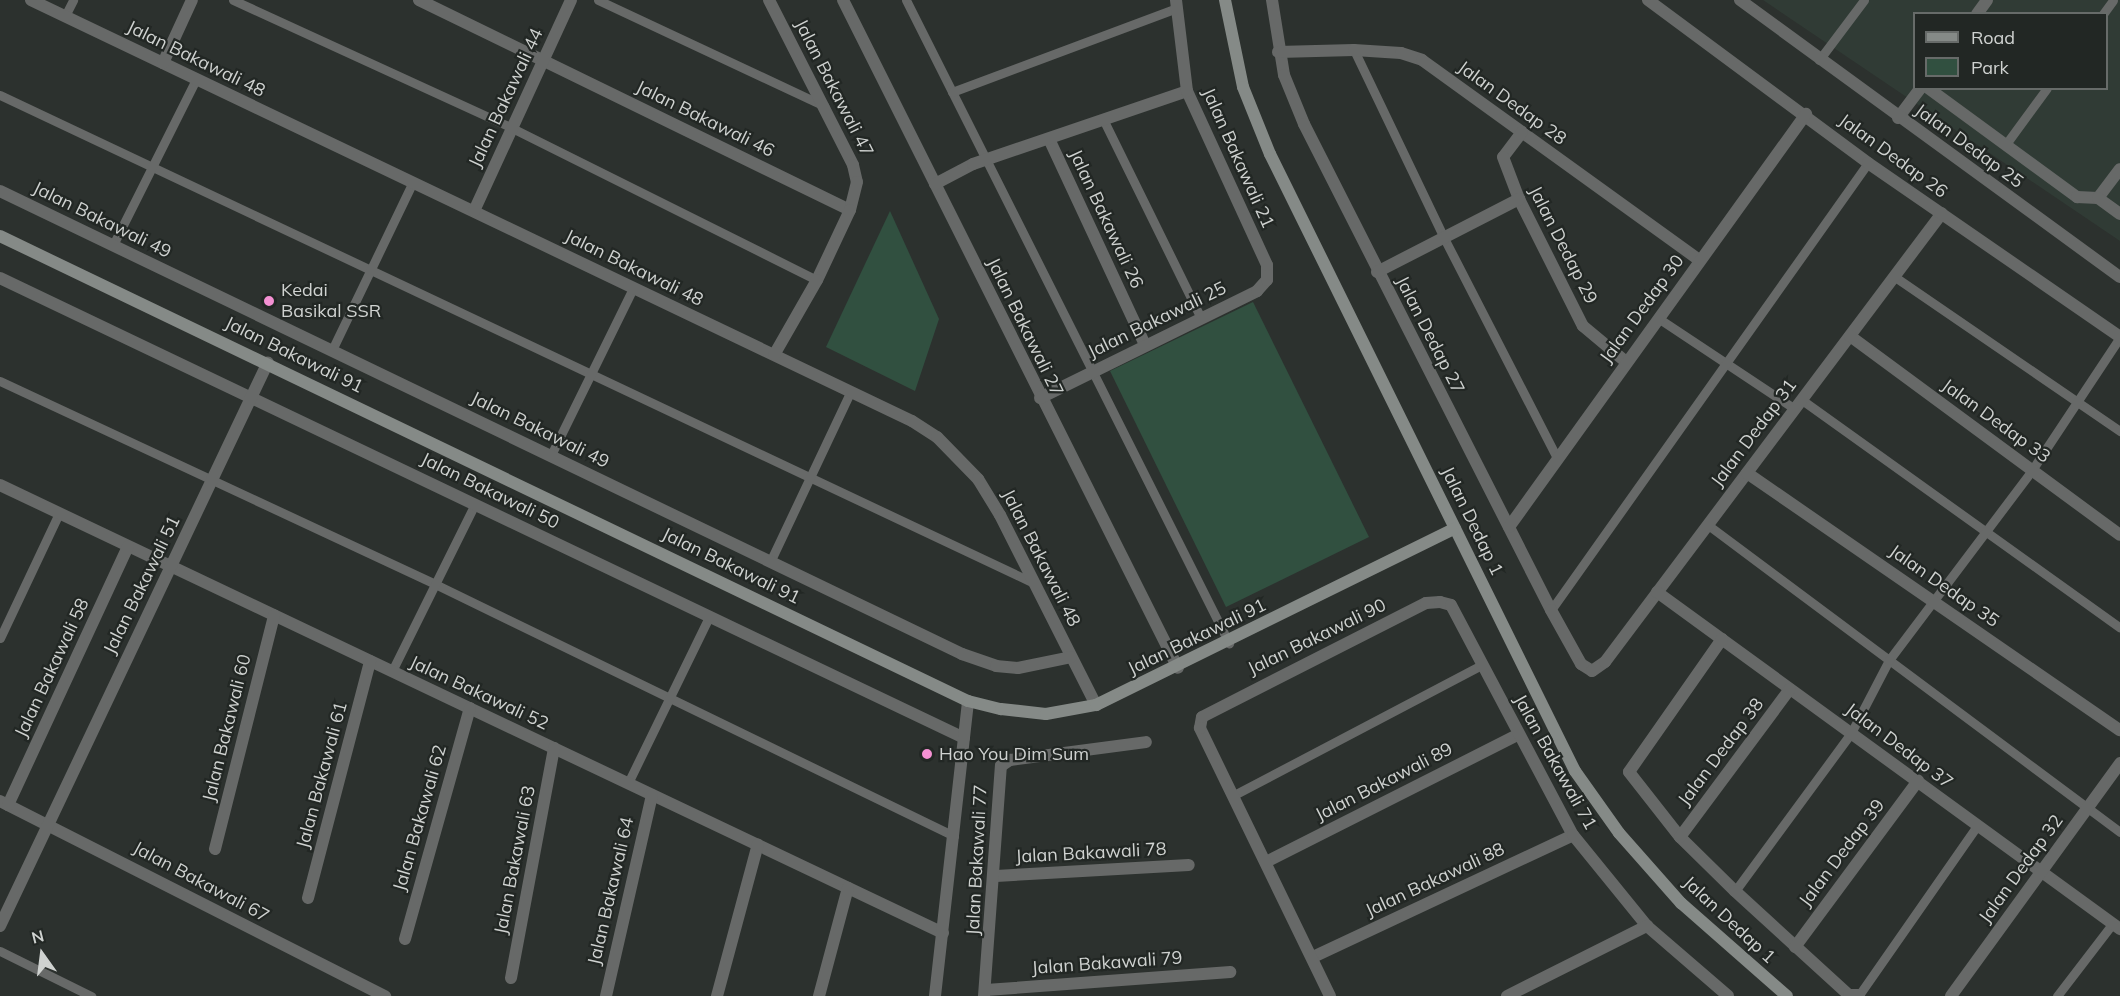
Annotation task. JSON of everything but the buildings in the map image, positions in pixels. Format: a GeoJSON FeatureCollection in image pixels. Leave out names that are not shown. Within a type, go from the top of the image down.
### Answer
{"type":"FeatureCollection","features":[{"type":"Feature","properties":{"kind":"main road","name":"Jalan Dedap 1"},"geometry":{"type":"LineString","coordinates":[[1225,0],[1243,87],[1270,154],[1575,771],[1619,833],[1681,903],[1787,996]]}},
{"type":"Feature","properties":{"kind":"main road","name":"Jalan Bakawali 91"},"geometry":{"type":"LineString","coordinates":[[0,236],[268,362],[968,701],[1046,714],[1096,705],[1178,668],[1455,528]]}},
{"type":"Feature","properties":{"kind":"street","name":"Jalan Bakawali 48"},"geometry":{"type":"LineString","coordinates":[[31,0],[912,421],[960,458],[1000,515],[1096,705]]}},
{"type":"Feature","properties":{"kind":"street"},"geometry":{"type":"LineString","coordinates":[[163,63],[192,0]]}},
{"type":"Feature","properties":{"kind":"street","name":"Jalan Bakawali 46"},"geometry":{"type":"LineString","coordinates":[[419,0],[850,210]]}},
{"type":"Feature","properties":{"kind":"street","name":"Jalan Bakawali 44"},"geometry":{"type":"LineString","coordinates":[[474,211],[571,0]]}},
{"type":"Feature","properties":{"kind":"street","name":"Jalan Bakawali 47"},"geometry":{"type":"LineString","coordinates":[[768,0],[824,106],[857,176],[850,210],[818,280],[774,355]]}},
{"type":"Feature","properties":{"kind":"street","name":"Jalan Bakawali 27"},"geometry":{"type":"LineString","coordinates":[[843,0],[1040,398],[1178,668]]}},
{"type":"Feature","properties":{"kind":"street","name":"Jalan Dedap 27"},"geometry":{"type":"LineString","coordinates":[[1272,0],[1278,52],[1304,124],[1377,272],[1551,610],[1581,664],[1592,671]]}},
{"type":"Feature","properties":{"kind":"street","name":"Jalan Dedap 26"},"geometry":{"type":"LineString","coordinates":[[1648,0],[1806,114],[1868,163],[2120,337]]}},
{"type":"Feature","properties":{"kind":"street","name":"Jalan Dedap 25"},"geometry":{"type":"LineString","coordinates":[[1740,0],[1898,118],[2120,277]]}},
{"type":"Feature","properties":{"kind":"street","name":"Jalan Bakawali 21"},"geometry":{"type":"LineString","coordinates":[[1176,4],[1187,91],[1264,258]]}},
{"type":"Feature","properties":{"kind":"street","name":"Jalan Dedap 28"},"geometry":{"type":"LineString","coordinates":[[1278,52],[1354,50],[1401,53],[1422,60],[1699,260]]}},
{"type":"Feature","properties":{"kind":"street"},"geometry":{"type":"LineString","coordinates":[[1898,118],[1919,90]]}},
{"type":"Feature","properties":{"kind":"street"},"geometry":{"type":"LineString","coordinates":[[1931,90],[2077,197],[2098,198],[2120,214]]}},
{"type":"Feature","properties":{"kind":"street"},"geometry":{"type":"LineString","coordinates":[[935,184],[986,160],[1050,141],[1187,91]]}},
{"type":"Feature","properties":{"kind":"street","name":"Jalan Dedap 30"},"geometry":{"type":"LineString","coordinates":[[1509,527],[1806,114]]}},
{"type":"Feature","properties":{"kind":"street","name":"Jalan Dedap 29"},"geometry":{"type":"LineString","coordinates":[[1522,132],[1503,157],[1519,199],[1583,326],[1626,362]]}},
{"type":"Feature","properties":{"kind":"street","name":"Jalan Bakawali 26"},"geometry":{"type":"LineString","coordinates":[[1050,141],[1145,345]]}},
{"type":"Feature","properties":{"kind":"street"},"geometry":{"type":"LineString","coordinates":[[2098,198],[2120,169]]}},
{"type":"Feature","properties":{"kind":"street","name":"Jalan Bakawali 49"},"geometry":{"type":"LineString","coordinates":[[0,191],[963,654],[996,666],[1038,667],[1071,657]]}},
{"type":"Feature","properties":{"kind":"street"},"geometry":{"type":"LineString","coordinates":[[1377,272],[1519,199]]}},
{"type":"Feature","properties":{"kind":"street","name":"Jalan Dedap 31"},"geometry":{"type":"LineString","coordinates":[[1592,671],[1605,662],[1942,213]]}},
{"type":"Feature","properties":{"kind":"street","name":"Jalan Bakawali 25"},"geometry":{"type":"LineString","coordinates":[[1040,398],[1263,286],[1268,272],[1264,258]]}},
{"type":"Feature","properties":{"kind":"street","name":"Jalan Bakawali 50"},"geometry":{"type":"LineString","coordinates":[[0,278],[964,738]]}},
{"type":"Feature","properties":{"kind":"street","name":"Jalan Dedap 33"},"geometry":{"type":"LineString","coordinates":[[1850,336],[2120,535]]}},
{"type":"Feature","properties":{"kind":"street","name":"Jalan Bakawali 51"},"geometry":{"type":"LineString","coordinates":[[0,926],[268,362]]}},
{"type":"Feature","properties":{"kind":"street","name":"Jalan Dedap 35"},"geometry":{"type":"LineString","coordinates":[[1747,473],[2120,730]]}},
{"type":"Feature","properties":{"kind":"street","name":"Jalan Bakawali 52"},"geometry":{"type":"LineString","coordinates":[[0,485],[944,933]]}},
{"type":"Feature","properties":{"kind":"street","name":"Jalan Bakawali 58"},"geometry":{"type":"LineString","coordinates":[[4,803],[128,546]]}},
{"type":"Feature","properties":{"kind":"street","name":"Jalan Dedap 37"},"geometry":{"type":"LineString","coordinates":[[1658,592],[1918,781],[1976,827],[2042,871],[2116,926]]}},
{"type":"Feature","properties":{"kind":"street","name":"Jalan Bakawali 90"},"geometry":{"type":"LineString","coordinates":[[1234,795],[1200,728],[1202,717],[1426,603],[1451,605]]}},
{"type":"Feature","properties":{"kind":"street","name":"Jalan Bakawali 71"},"geometry":{"type":"LineString","coordinates":[[1451,605],[1573,835],[1647,926],[1728,996]]}},
{"type":"Feature","properties":{"kind":"street","name":"Jalan Bakawali 60"},"geometry":{"type":"LineString","coordinates":[[215,849],[274,615]]}},
{"type":"Feature","properties":{"kind":"street"},"geometry":{"type":"LineString","coordinates":[[1722,639],[1629,772],[1680,837],[1735,891],[1849,995],[1859,995]]}},
{"type":"Feature","properties":{"kind":"street","name":"Jalan Bakawali 61"},"geometry":{"type":"LineString","coordinates":[[308,898],[370,661]]}},
{"type":"Feature","properties":{"kind":"street","name":"Jalan Dedap 38"},"geometry":{"type":"LineString","coordinates":[[1680,837],[1790,689]]}},
{"type":"Feature","properties":{"kind":"street"},"geometry":{"type":"LineString","coordinates":[[935,996],[944,933],[968,701]]}},
{"type":"Feature","properties":{"kind":"street","name":"Jalan Bakawali 62"},"geometry":{"type":"LineString","coordinates":[[405,939],[470,708]]}},
{"type":"Feature","properties":{"kind":"street","name":"Jalan Bakawali 89"},"geometry":{"type":"LineString","coordinates":[[1268,861],[1518,735]]}},
{"type":"Feature","properties":{"kind":"street","name":"Jalan Bakawali 77"},"geometry":{"type":"LineString","coordinates":[[985,993],[996,876],[999,771],[1005,762],[1146,742]]}},
{"type":"Feature","properties":{"kind":"street","name":"Jalan Bakawali 63"},"geometry":{"type":"LineString","coordinates":[[511,978],[554,748]]}},
{"type":"Feature","properties":{"kind":"street","name":"Jalan Dedap 32"},"geometry":{"type":"LineString","coordinates":[[1951,996],[2120,763]]}},
{"type":"Feature","properties":{"kind":"street","name":"Jalan Dedap 39"},"geometry":{"type":"LineString","coordinates":[[1795,947],[1918,781]]}},
{"type":"Feature","properties":{"kind":"street","name":"Jalan Bakawali 64"},"geometry":{"type":"LineString","coordinates":[[606,996],[652,795]]}},
{"type":"Feature","properties":{"kind":"street"},"geometry":{"type":"LineString","coordinates":[[1234,795],[1268,861],[1330,996]]}},
{"type":"Feature","properties":{"kind":"street","name":"Jalan Bakawali 67"},"geometry":{"type":"LineString","coordinates":[[4,803],[48,823],[358,990],[385,996]]}},
{"type":"Feature","properties":{"kind":"street","name":"Jalan Bakawali 88"},"geometry":{"type":"LineString","coordinates":[[1313,957],[1573,835]]}},
{"type":"Feature","properties":{"kind":"street"},"geometry":{"type":"LineString","coordinates":[[717,996],[758,844]]}},
{"type":"Feature","properties":{"kind":"street","name":"Jalan Bakawali 78"},"geometry":{"type":"LineString","coordinates":[[996,876],[1189,865]]}},
{"type":"Feature","properties":{"kind":"street"},"geometry":{"type":"LineString","coordinates":[[819,996],[848,888]]}},
{"type":"Feature","properties":{"kind":"street"},"geometry":{"type":"LineString","coordinates":[[1507,996],[1647,926]]}},
{"type":"Feature","properties":{"kind":"street","name":"Jalan Bakawali 79"},"geometry":{"type":"LineString","coordinates":[[985,993],[1230,972]]}},
{"type":"Feature","properties":{"kind":"lane"},"geometry":{"type":"LineString","coordinates":[[65,16],[73,0]]}},
{"type":"Feature","properties":{"kind":"lane"},"geometry":{"type":"LineString","coordinates":[[233,0],[512,128],[818,280]]}},
{"type":"Feature","properties":{"kind":"lane"},"geometry":{"type":"LineString","coordinates":[[598,0],[824,106]]}},
{"type":"Feature","properties":{"kind":"lane"},"geometry":{"type":"LineString","coordinates":[[906,0],[1228,643]]}},
{"type":"Feature","properties":{"kind":"lane"},"geometry":{"type":"LineString","coordinates":[[1819,60],[1863,0]]}},
{"type":"Feature","properties":{"kind":"lane"},"geometry":{"type":"LineString","coordinates":[[952,92],[1176,4]]}},
{"type":"Feature","properties":{"kind":"lane"},"geometry":{"type":"LineString","coordinates":[[1354,50],[1444,238],[1557,458]]}},
{"type":"Feature","properties":{"kind":"lane"},"geometry":{"type":"LineString","coordinates":[[113,245],[196,79]]}},
{"type":"Feature","properties":{"kind":"lane"},"geometry":{"type":"LineString","coordinates":[[2006,144],[2046,90]]}},
{"type":"Feature","properties":{"kind":"lane"},"geometry":{"type":"LineString","coordinates":[[0,95],[592,372],[1034,583]]}},
{"type":"Feature","properties":{"kind":"lane"},"geometry":{"type":"LineString","coordinates":[[1104,121],[1202,318]]}},
{"type":"Feature","properties":{"kind":"lane"},"geometry":{"type":"LineString","coordinates":[[1551,610],[1868,163]]}},
{"type":"Feature","properties":{"kind":"lane"},"geometry":{"type":"LineString","coordinates":[[332,350],[413,182]]}},
{"type":"Feature","properties":{"kind":"lane"},"geometry":{"type":"LineString","coordinates":[[1894,277],[2120,430]]}},
{"type":"Feature","properties":{"kind":"lane"},"geometry":{"type":"LineString","coordinates":[[551,455],[633,288]]}},
{"type":"Feature","properties":{"kind":"lane"},"geometry":{"type":"LineString","coordinates":[[1658,318],[1798,404],[1985,531],[2120,628]]}},
{"type":"Feature","properties":{"kind":"lane"},"geometry":{"type":"LineString","coordinates":[[1735,891],[1851,733],[1888,660],[1931,600],[2032,470],[2120,337]]}},
{"type":"Feature","properties":{"kind":"lane"},"geometry":{"type":"LineString","coordinates":[[0,381],[211,482],[435,584],[954,836]]}},
{"type":"Feature","properties":{"kind":"lane"},"geometry":{"type":"LineString","coordinates":[[770,562],[851,391]]}},
{"type":"Feature","properties":{"kind":"lane"},"geometry":{"type":"LineString","coordinates":[[392,671],[475,504]]}},
{"type":"Feature","properties":{"kind":"lane"},"geometry":{"type":"LineString","coordinates":[[0,638],[59,513]]}},
{"type":"Feature","properties":{"kind":"lane"},"geometry":{"type":"LineString","coordinates":[[1708,525],[2120,832]]}},
{"type":"Feature","properties":{"kind":"lane"},"geometry":{"type":"LineString","coordinates":[[628,783],[710,617]]}},
{"type":"Feature","properties":{"kind":"lane"},"geometry":{"type":"LineString","coordinates":[[1234,795],[1482,665]]}},
{"type":"Feature","properties":{"kind":"lane"},"geometry":{"type":"LineString","coordinates":[[1859,995],[1976,827]]}},
{"type":"Feature","properties":{"kind":"lane"},"geometry":{"type":"LineString","coordinates":[[2057,996],[2116,926]]}},
{"type":"Feature","properties":{"kind":"lane"},"geometry":{"type":"LineString","coordinates":[[0,951],[92,996]]}},
{"type":"Feature","properties":{"kind":"shaded area"},"geometry":{"type":"Polygon","coordinates":[[[1763,0],[2120,0],[2120,241],[1763,0]]]}},
{"type":"Feature","properties":{"kind":"green space"},"geometry":{"type":"Polygon","coordinates":[[[890,211],[939,319],[915,391],[826,347],[890,211]]]}},
{"type":"Feature","properties":{"kind":"green space"},"geometry":{"type":"Polygon","coordinates":[[[1253,302],[1369,537],[1226,607],[1110,371],[1253,302]]]}},
{"type":"Feature","properties":{"kind":"place","name":"Kedai Basikal SSR"},"geometry":{"type":"Point","coordinates":[269,301]}},
{"type":"Feature","properties":{"kind":"place","name":"Hao You Dim Sum"},"geometry":{"type":"Point","coordinates":[927,754]}}]}
